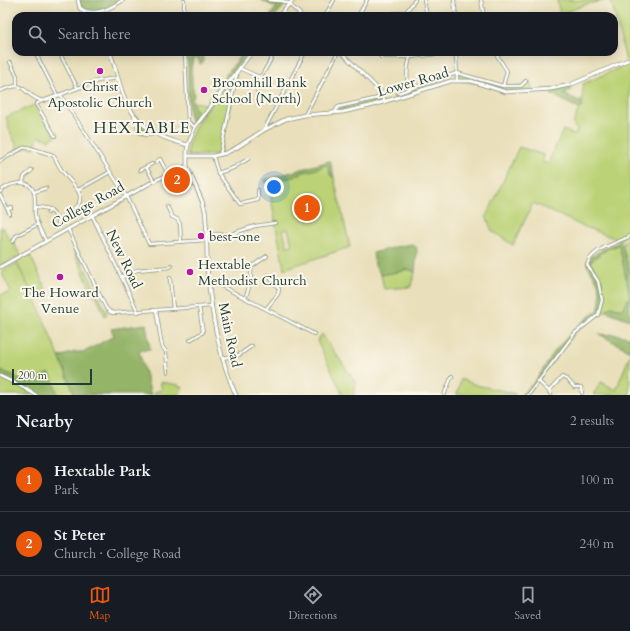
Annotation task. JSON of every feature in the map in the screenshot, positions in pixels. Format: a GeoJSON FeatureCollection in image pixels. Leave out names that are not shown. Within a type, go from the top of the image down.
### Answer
{"type":"FeatureCollection","features":[{"type":"Feature","properties":{"kind":"street"},"geometry":{"type":"LineString","coordinates":[[78,0],[80,8],[84,12]]}},
{"type":"Feature","properties":{"kind":"street"},"geometry":{"type":"LineString","coordinates":[[80,8],[84,11],[101,12],[123,0]]}},
{"type":"Feature","properties":{"kind":"street"},"geometry":{"type":"LineString","coordinates":[[184,0],[184,12]]}},
{"type":"Feature","properties":{"kind":"street"},"geometry":{"type":"LineString","coordinates":[[269,0],[284,1],[298,12]]}},
{"type":"Feature","properties":{"kind":"street"},"geometry":{"type":"LineString","coordinates":[[282,12],[294,0]]}},
{"type":"Feature","properties":{"kind":"street"},"geometry":{"type":"LineString","coordinates":[[327,12],[334,0]]}},
{"type":"Feature","properties":{"kind":"street"},"geometry":{"type":"LineString","coordinates":[[360,12],[366,0]]}},
{"type":"Feature","properties":{"kind":"street"},"geometry":{"type":"LineString","coordinates":[[406,12],[415,0]]}},
{"type":"Feature","properties":{"kind":"street"},"geometry":{"type":"LineString","coordinates":[[424,0],[426,12]]}},
{"type":"Feature","properties":{"kind":"street"},"geometry":{"type":"LineString","coordinates":[[454,0],[456,12]]}},
{"type":"Feature","properties":{"kind":"street"},"geometry":{"type":"LineString","coordinates":[[482,0],[484,12]]}},
{"type":"Feature","properties":{"kind":"street"},"geometry":{"type":"LineString","coordinates":[[37,56],[58,94],[126,196],[149,244],[206,240]]}},
{"type":"Feature","properties":{"kind":"street"},"geometry":{"type":"LineString","coordinates":[[60,56],[77,87]]}},
{"type":"Feature","properties":{"kind":"street"},"geometry":{"type":"LineString","coordinates":[[111,56],[123,94],[133,113],[138,132],[146,135],[154,133]]}},
{"type":"Feature","properties":{"kind":"street"},"geometry":{"type":"LineString","coordinates":[[185,56],[188,122],[195,127]]}},
{"type":"Feature","properties":{"kind":"street","name":"Main Road"},"geometry":{"type":"LineString","coordinates":[[236,395],[228,378],[222,358],[212,306],[208,279],[206,216],[204,206],[187,166],[187,156],[188,144],[195,127],[249,56]]}},
{"type":"Feature","properties":{"kind":"street"},"geometry":{"type":"LineString","coordinates":[[259,76],[262,75],[273,56]]}},
{"type":"Feature","properties":{"kind":"street"},"geometry":{"type":"LineString","coordinates":[[264,130],[304,56]]}},
{"type":"Feature","properties":{"kind":"street"},"geometry":{"type":"LineString","coordinates":[[305,115],[337,56]]}},
{"type":"Feature","properties":{"kind":"street"},"geometry":{"type":"LineString","coordinates":[[345,56],[382,93],[384,102]]}},
{"type":"Feature","properties":{"kind":"street"},"geometry":{"type":"LineString","coordinates":[[381,56],[410,58],[425,56]]}},
{"type":"Feature","properties":{"kind":"street"},"geometry":{"type":"LineString","coordinates":[[456,56],[457,80]]}},
{"type":"Feature","properties":{"kind":"street"},"geometry":{"type":"LineString","coordinates":[[497,56],[507,71],[503,86]]}},
{"type":"Feature","properties":{"kind":"street"},"geometry":{"type":"LineString","coordinates":[[409,89],[406,80],[406,73],[410,58]]}},
{"type":"Feature","properties":{"kind":"street","name":"Lower Road"},"geometry":{"type":"LineString","coordinates":[[187,156],[213,156],[220,154],[236,148],[264,130],[286,119],[305,115],[335,112],[384,102],[443,83],[457,80],[477,83],[506,92],[550,89],[570,85],[630,59]]}},
{"type":"Feature","properties":{"kind":"street"},"geometry":{"type":"LineString","coordinates":[[10,62],[17,76],[17,85]]}},
{"type":"Feature","properties":{"kind":"street"},"geometry":{"type":"LineString","coordinates":[[220,154],[238,70],[259,76]]}},
{"type":"Feature","properties":{"kind":"street","name":"Lower Road"},"geometry":{"type":"LineString","coordinates":[[398,93],[457,73],[503,86],[521,86],[526,81]]}},
{"type":"Feature","properties":{"kind":"street"},"geometry":{"type":"LineString","coordinates":[[257,91],[259,76]]}},
{"type":"Feature","properties":{"kind":"street"},"geometry":{"type":"LineString","coordinates":[[55,136],[36,104],[77,87],[109,78],[118,78]]}},
{"type":"Feature","properties":{"kind":"street"},"geometry":{"type":"LineString","coordinates":[[0,90],[17,85],[37,99],[43,101]]}},
{"type":"Feature","properties":{"kind":"street"},"geometry":{"type":"LineString","coordinates":[[224,89],[228,91],[231,97]]}},
{"type":"Feature","properties":{"kind":"street"},"geometry":{"type":"LineString","coordinates":[[335,112],[338,107],[383,97]]}},
{"type":"Feature","properties":{"kind":"street"},"geometry":{"type":"LineString","coordinates":[[133,113],[154,133],[175,142],[188,144]]}},
{"type":"Feature","properties":{"kind":"street"},"geometry":{"type":"LineString","coordinates":[[0,161],[23,148],[28,147],[53,155],[61,169],[78,190],[80,201],[74,209]]}},
{"type":"Feature","properties":{"kind":"street"},"geometry":{"type":"LineString","coordinates":[[213,156],[218,173],[240,204],[258,200],[258,190]]}},
{"type":"Feature","properties":{"kind":"street"},"geometry":{"type":"LineString","coordinates":[[156,162],[160,160],[168,174]]}},
{"type":"Feature","properties":{"kind":"street"},"geometry":{"type":"LineString","coordinates":[[218,173],[248,160]]}},
{"type":"Feature","properties":{"kind":"street"},"geometry":{"type":"LineString","coordinates":[[140,170],[152,164]]}},
{"type":"Feature","properties":{"kind":"street","name":"College Road"},"geometry":{"type":"LineString","coordinates":[[0,267],[126,196],[168,174],[187,166]]}},
{"type":"Feature","properties":{"kind":"street"},"geometry":{"type":"LineString","coordinates":[[146,167],[154,181]]}},
{"type":"Feature","properties":{"kind":"street"},"geometry":{"type":"LineString","coordinates":[[23,182],[24,177],[32,170]]}},
{"type":"Feature","properties":{"kind":"street"},"geometry":{"type":"LineString","coordinates":[[78,190],[110,172]]}},
{"type":"Feature","properties":{"kind":"street"},"geometry":{"type":"LineString","coordinates":[[0,192],[3,188],[17,183],[23,182],[29,186],[34,192],[36,207],[35,215],[46,241]]}},
{"type":"Feature","properties":{"kind":"street"},"geometry":{"type":"LineString","coordinates":[[34,192],[46,188]]}},
{"type":"Feature","properties":{"kind":"street"},"geometry":{"type":"LineString","coordinates":[[0,195],[10,214]]}},
{"type":"Feature","properties":{"kind":"street"},"geometry":{"type":"LineString","coordinates":[[167,206],[171,211],[172,217],[177,219],[180,224],[181,242]]}},
{"type":"Feature","properties":{"kind":"street"},"geometry":{"type":"LineString","coordinates":[[36,207],[46,207],[50,209],[54,213],[59,225]]}},
{"type":"Feature","properties":{"kind":"street"},"geometry":{"type":"LineString","coordinates":[[8,209],[12,208]]}},
{"type":"Feature","properties":{"kind":"street"},"geometry":{"type":"LineString","coordinates":[[48,213],[50,209]]}},
{"type":"Feature","properties":{"kind":"street","name":"New Road"},"geometry":{"type":"LineString","coordinates":[[92,215],[138,312]]}},
{"type":"Feature","properties":{"kind":"street"},"geometry":{"type":"LineString","coordinates":[[206,234],[231,234],[255,226],[275,223]]}},
{"type":"Feature","properties":{"kind":"street"},"geometry":{"type":"LineString","coordinates":[[13,242],[16,236],[38,224]]}},
{"type":"Feature","properties":{"kind":"street"},"geometry":{"type":"LineString","coordinates":[[68,229],[108,310],[113,313],[212,306]]}},
{"type":"Feature","properties":{"kind":"street"},"geometry":{"type":"LineString","coordinates":[[528,395],[575,333],[598,315],[602,300],[598,281],[587,265],[589,258],[602,249],[630,236]]}},
{"type":"Feature","properties":{"kind":"street"},"geometry":{"type":"LineString","coordinates":[[238,265],[251,266],[267,256]]}},
{"type":"Feature","properties":{"kind":"street"},"geometry":{"type":"LineString","coordinates":[[122,277],[137,270],[170,267],[171,265]]}},
{"type":"Feature","properties":{"kind":"street"},"geometry":{"type":"LineString","coordinates":[[245,298],[250,287],[252,277],[251,266]]}},
{"type":"Feature","properties":{"kind":"street"},"geometry":{"type":"LineString","coordinates":[[266,309],[278,294],[279,289],[268,275]]}},
{"type":"Feature","properties":{"kind":"street"},"geometry":{"type":"LineString","coordinates":[[170,278],[173,309]]}},
{"type":"Feature","properties":{"kind":"street"},"geometry":{"type":"LineString","coordinates":[[208,279],[314,334]]}},
{"type":"Feature","properties":{"kind":"street"},"geometry":{"type":"LineString","coordinates":[[190,340],[203,332],[199,307]]}},
{"type":"Feature","properties":{"kind":"street"},"geometry":{"type":"LineString","coordinates":[[156,310],[162,346],[166,352],[168,372]]}},
{"type":"Feature","properties":{"kind":"street"},"geometry":{"type":"LineString","coordinates":[[222,358],[239,355],[252,346]]}},
{"type":"Feature","properties":{"kind":"street"},"geometry":{"type":"LineString","coordinates":[[0,376],[36,395]]}},
{"type":"Feature","properties":{"kind":"street"},"geometry":{"type":"LineString","coordinates":[[444,395],[452,376]]}},
{"type":"Feature","properties":{"kind":"street"},"geometry":{"type":"LineString","coordinates":[[549,391],[562,377],[568,380],[574,387],[582,388],[582,393]]}},
{"type":"Feature","properties":{"kind":"street"},"geometry":{"type":"LineString","coordinates":[[538,381],[549,391],[550,395]]}},
{"type":"Feature","properties":{"kind":"green space"},"geometry":{"type":"Polygon","coordinates":[[[79,0],[122,0],[102,10],[93,11],[81,8],[79,0]]]}},
{"type":"Feature","properties":{"kind":"green space"},"geometry":{"type":"Polygon","coordinates":[[[261,0],[287,3],[279,12],[273,12],[277,6],[261,0]]]}},
{"type":"Feature","properties":{"kind":"green space"},"geometry":{"type":"Polygon","coordinates":[[[557,0],[606,0],[584,5],[567,12],[559,12],[557,0]]]}},
{"type":"Feature","properties":{"kind":"green space"},"geometry":{"type":"Polygon","coordinates":[[[611,0],[630,0],[630,59],[626,61],[618,28],[618,12],[614,12],[611,0]]]}},
{"type":"Feature","properties":{"kind":"green space"},"geometry":{"type":"Polygon","coordinates":[[[187,56],[203,56],[203,62],[200,64],[198,58],[193,58],[191,68],[194,94],[192,102],[197,113],[200,115],[210,96],[222,83],[227,73],[241,56],[245,56],[205,111],[195,122],[191,121],[189,114],[187,56]]]}},
{"type":"Feature","properties":{"kind":"green space"},"geometry":{"type":"Polygon","coordinates":[[[630,63],[630,233],[619,240],[580,225],[533,203],[513,245],[492,231],[486,216],[519,147],[544,155],[543,163],[548,163],[563,130],[575,135],[577,130],[573,124],[579,109],[582,107],[583,84],[630,63]]]}},
{"type":"Feature","properties":{"kind":"green space"},"geometry":{"type":"Polygon","coordinates":[[[237,71],[220,154],[188,156],[188,145],[195,127],[237,71]]]}},
{"type":"Feature","properties":{"kind":"green space"},"geometry":{"type":"Polygon","coordinates":[[[457,73],[503,87],[522,86],[527,81],[530,81],[533,90],[506,91],[477,83],[457,80],[457,73]]]}},
{"type":"Feature","properties":{"kind":"green space"},"geometry":{"type":"Polygon","coordinates":[[[570,85],[572,89],[565,93],[566,95],[582,102],[582,107],[579,109],[551,94],[551,89],[570,85]]]}},
{"type":"Feature","properties":{"kind":"green space"},"geometry":{"type":"Polygon","coordinates":[[[380,98],[382,100],[379,102],[339,111],[338,109],[380,98]]]}},
{"type":"Feature","properties":{"kind":"green space"},"geometry":{"type":"Polygon","coordinates":[[[189,101],[210,105],[196,122],[192,122],[190,120],[189,101]]]}},
{"type":"Feature","properties":{"kind":"green space"},"geometry":{"type":"Polygon","coordinates":[[[34,105],[56,136],[49,140],[38,136],[35,148],[27,147],[19,151],[8,127],[6,117],[34,105]]]}},
{"type":"Feature","properties":{"kind":"green space"},"geometry":{"type":"Polygon","coordinates":[[[133,114],[153,133],[146,134],[139,132],[133,114]]]}},
{"type":"Feature","properties":{"kind":"green space"},"geometry":{"type":"Polygon","coordinates":[[[330,161],[350,247],[284,269],[270,193],[265,180],[330,161]],[[288,229],[283,230],[287,246],[292,245],[288,229]]]}},
{"type":"Feature","properties":{"kind":"green space"},"geometry":{"type":"Polygon","coordinates":[[[330,161],[334,178],[330,175],[328,166],[324,165],[318,169],[304,172],[294,177],[270,182],[267,185],[265,180],[330,161]]]}},
{"type":"Feature","properties":{"kind":"green space"},"geometry":{"type":"Polygon","coordinates":[[[2,227],[21,255],[0,266],[0,228],[2,227]]]}},
{"type":"Feature","properties":{"kind":"green space"},"geometry":{"type":"Polygon","coordinates":[[[630,238],[630,273],[623,247],[624,241],[630,238]]]}},
{"type":"Feature","properties":{"kind":"green space"},"geometry":{"type":"Polygon","coordinates":[[[621,241],[630,276],[630,296],[619,245],[607,249],[591,261],[591,264],[601,280],[606,299],[601,314],[575,332],[527,395],[521,395],[536,380],[555,351],[573,331],[595,311],[597,314],[600,299],[600,288],[587,265],[589,258],[603,249],[621,241]]]}},
{"type":"Feature","properties":{"kind":"green space"},"geometry":{"type":"Polygon","coordinates":[[[412,244],[417,248],[415,272],[407,269],[381,275],[375,265],[373,253],[412,244]]]}},
{"type":"Feature","properties":{"kind":"green space"},"geometry":{"type":"Polygon","coordinates":[[[619,245],[630,296],[622,309],[611,306],[601,314],[605,299],[601,280],[591,264],[591,261],[607,249],[619,245]]]}},
{"type":"Feature","properties":{"kind":"green space"},"geometry":{"type":"Polygon","coordinates":[[[76,250],[107,313],[105,316],[96,295],[92,295],[90,292],[89,286],[74,251],[76,250]]]}},
{"type":"Feature","properties":{"kind":"green space"},"geometry":{"type":"Polygon","coordinates":[[[29,253],[46,289],[33,295],[16,261],[29,253]]]}},
{"type":"Feature","properties":{"kind":"green space"},"geometry":{"type":"Polygon","coordinates":[[[17,264],[37,303],[75,395],[58,395],[50,374],[27,382],[20,380],[13,375],[0,371],[0,295],[11,292],[1,271],[17,264]]]}},
{"type":"Feature","properties":{"kind":"green space"},"geometry":{"type":"Polygon","coordinates":[[[407,269],[415,272],[411,287],[384,289],[381,275],[407,269]]]}},
{"type":"Feature","properties":{"kind":"green space"},"geometry":{"type":"Polygon","coordinates":[[[630,296],[630,320],[606,311],[611,306],[622,309],[630,296]]]}},
{"type":"Feature","properties":{"kind":"green space"},"geometry":{"type":"Polygon","coordinates":[[[146,324],[150,349],[139,351],[151,395],[75,395],[59,357],[75,352],[84,352],[114,336],[111,329],[146,324]]]}},
{"type":"Feature","properties":{"kind":"green space"},"geometry":{"type":"Polygon","coordinates":[[[322,334],[356,383],[354,395],[343,395],[317,341],[322,334]]]}},
{"type":"Feature","properties":{"kind":"green space"},"geometry":{"type":"Polygon","coordinates":[[[599,334],[612,334],[630,337],[630,351],[599,334]]]}},
{"type":"Feature","properties":{"kind":"green space"},"geometry":{"type":"Polygon","coordinates":[[[630,355],[630,395],[593,395],[601,382],[616,390],[630,355]]]}},
{"type":"Feature","properties":{"kind":"green space"},"geometry":{"type":"Polygon","coordinates":[[[0,371],[13,375],[20,380],[27,382],[50,373],[58,395],[39,395],[0,375],[0,371]]]}},
{"type":"Feature","properties":{"kind":"green space"},"geometry":{"type":"Polygon","coordinates":[[[0,377],[15,383],[33,395],[0,395],[0,377]]]}},
{"type":"Feature","properties":{"kind":"green space"},"geometry":{"type":"Polygon","coordinates":[[[461,379],[476,385],[513,393],[516,395],[457,395],[461,379]]]}},
{"type":"Feature","properties":{"kind":"green space"},"geometry":{"type":"Polygon","coordinates":[[[160,382],[179,385],[180,387],[183,386],[179,395],[154,395],[154,392],[162,390],[160,382]]]}},
{"type":"Feature","properties":{"kind":"place","name":"Christ Apostolic Church"},"geometry":{"type":"Point","coordinates":[100,71]}},
{"type":"Feature","properties":{"kind":"place","name":"Broomhill Bank School (North)"},"geometry":{"type":"Point","coordinates":[204,90]}},
{"type":"Feature","properties":{"kind":"place","name":"St Peter"},"geometry":{"type":"Point","coordinates":[177,180]}},
{"type":"Feature","properties":{"kind":"place","name":"Hextable Park"},"geometry":{"type":"Point","coordinates":[307,208]}},
{"type":"Feature","properties":{"kind":"place","name":"best-one"},"geometry":{"type":"Point","coordinates":[201,236]}},
{"type":"Feature","properties":{"kind":"place","name":"Hextable Methodist Church"},"geometry":{"type":"Point","coordinates":[190,272]}},
{"type":"Feature","properties":{"kind":"place","name":"The Howard Venue"},"geometry":{"type":"Point","coordinates":[60,277]}},
{"type":"Feature","properties":{"kind":"district","name":"HEXTABLE"},"geometry":{"type":"Point","coordinates":[142,128]}}]}
